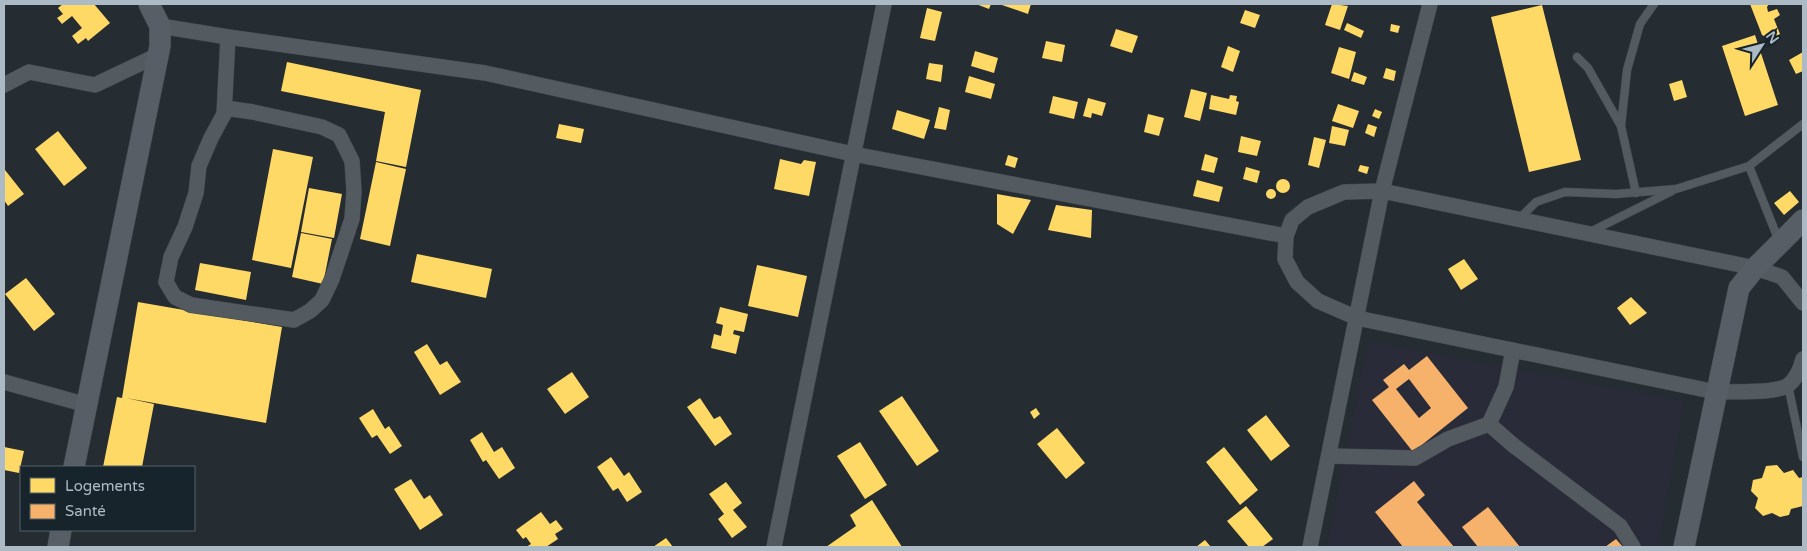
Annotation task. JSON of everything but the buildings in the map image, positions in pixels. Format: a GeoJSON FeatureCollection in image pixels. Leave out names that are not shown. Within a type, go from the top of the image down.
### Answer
{"type":"FeatureCollection","features":[{"type":"Feature","properties":{"kind":"street"},"geometry":{"type":"LineString","coordinates":[[74,466],[158,55],[160,26],[148,4]]}},
{"type":"Feature","properties":{"kind":"street"},"geometry":{"type":"LineString","coordinates":[[774,547],[884,4]]}},
{"type":"Feature","properties":{"kind":"street"},"geometry":{"type":"LineString","coordinates":[[1310,547],[1382,191],[1430,4]]}},
{"type":"Feature","properties":{"kind":"street"},"geometry":{"type":"LineString","coordinates":[[160,26],[484,73],[853,154],[1286,236]]}},
{"type":"Feature","properties":{"kind":"street"},"geometry":{"type":"LineString","coordinates":[[225,108],[254,112],[322,127],[339,136],[352,161],[354,191],[352,219],[332,279],[322,300],[310,311],[294,320],[191,305],[175,297],[166,282],[171,258],[185,227],[196,193],[199,166],[210,138],[224,114],[228,37]]}},
{"type":"Feature","properties":{"kind":"street"},"geometry":{"type":"LineString","coordinates":[[4,85],[29,72],[95,85],[158,55]]}},
{"type":"Feature","properties":{"kind":"street"},"geometry":{"type":"LineString","coordinates":[[1803,303],[1782,278],[1754,268],[1382,191],[1344,192],[1308,207],[1292,220],[1286,236],[1285,258],[1297,282],[1318,302],[1356,318],[1716,392],[1771,390],[1788,385],[1800,369],[1803,359]]}},
{"type":"Feature","properties":{"kind":"street"},"geometry":{"type":"LineString","coordinates":[[1684,547],[1739,288],[1754,268],[1803,220]]}},
{"type":"Feature","properties":{"kind":"street"},"geometry":{"type":"LineString","coordinates":[[1328,456],[1415,458],[1448,439],[1489,424],[1506,387],[1513,350]]}},
{"type":"Feature","properties":{"kind":"street"},"geometry":{"type":"LineString","coordinates":[[4,382],[87,405]]}},
{"type":"Feature","properties":{"kind":"street"},"geometry":{"type":"LineString","coordinates":[[1489,424],[1513,445],[1620,526],[1633,547]]}},
{"type":"Feature","properties":{"kind":"street"},"geometry":{"type":"LineString","coordinates":[[58,547],[61,531]]}},
{"type":"Feature","properties":{"kind":"lane"},"geometry":{"type":"LineString","coordinates":[[1621,126],[1627,70],[1640,24],[1654,4]]}},
{"type":"Feature","properties":{"kind":"lane"},"geometry":{"type":"LineString","coordinates":[[1578,57],[1588,68],[1621,126],[1636,193]]}},
{"type":"Feature","properties":{"kind":"lane"},"geometry":{"type":"LineString","coordinates":[[1587,234],[1676,189],[1750,166],[1803,124]]}},
{"type":"Feature","properties":{"kind":"lane"},"geometry":{"type":"LineString","coordinates":[[1750,166],[1780,244]]}},
{"type":"Feature","properties":{"kind":"lane"},"geometry":{"type":"LineString","coordinates":[[1519,219],[1536,202],[1565,192],[1616,194],[1676,189]]}},
{"type":"Feature","properties":{"kind":"lane"},"geometry":{"type":"LineString","coordinates":[[1788,385],[1803,457]]}},
{"type":"Feature","properties":{"kind":"shaded area"},"geometry":{"type":"Polygon","coordinates":[[[1368,341],[1685,401],[1658,547],[1327,547],[1368,341]]]}}]}
